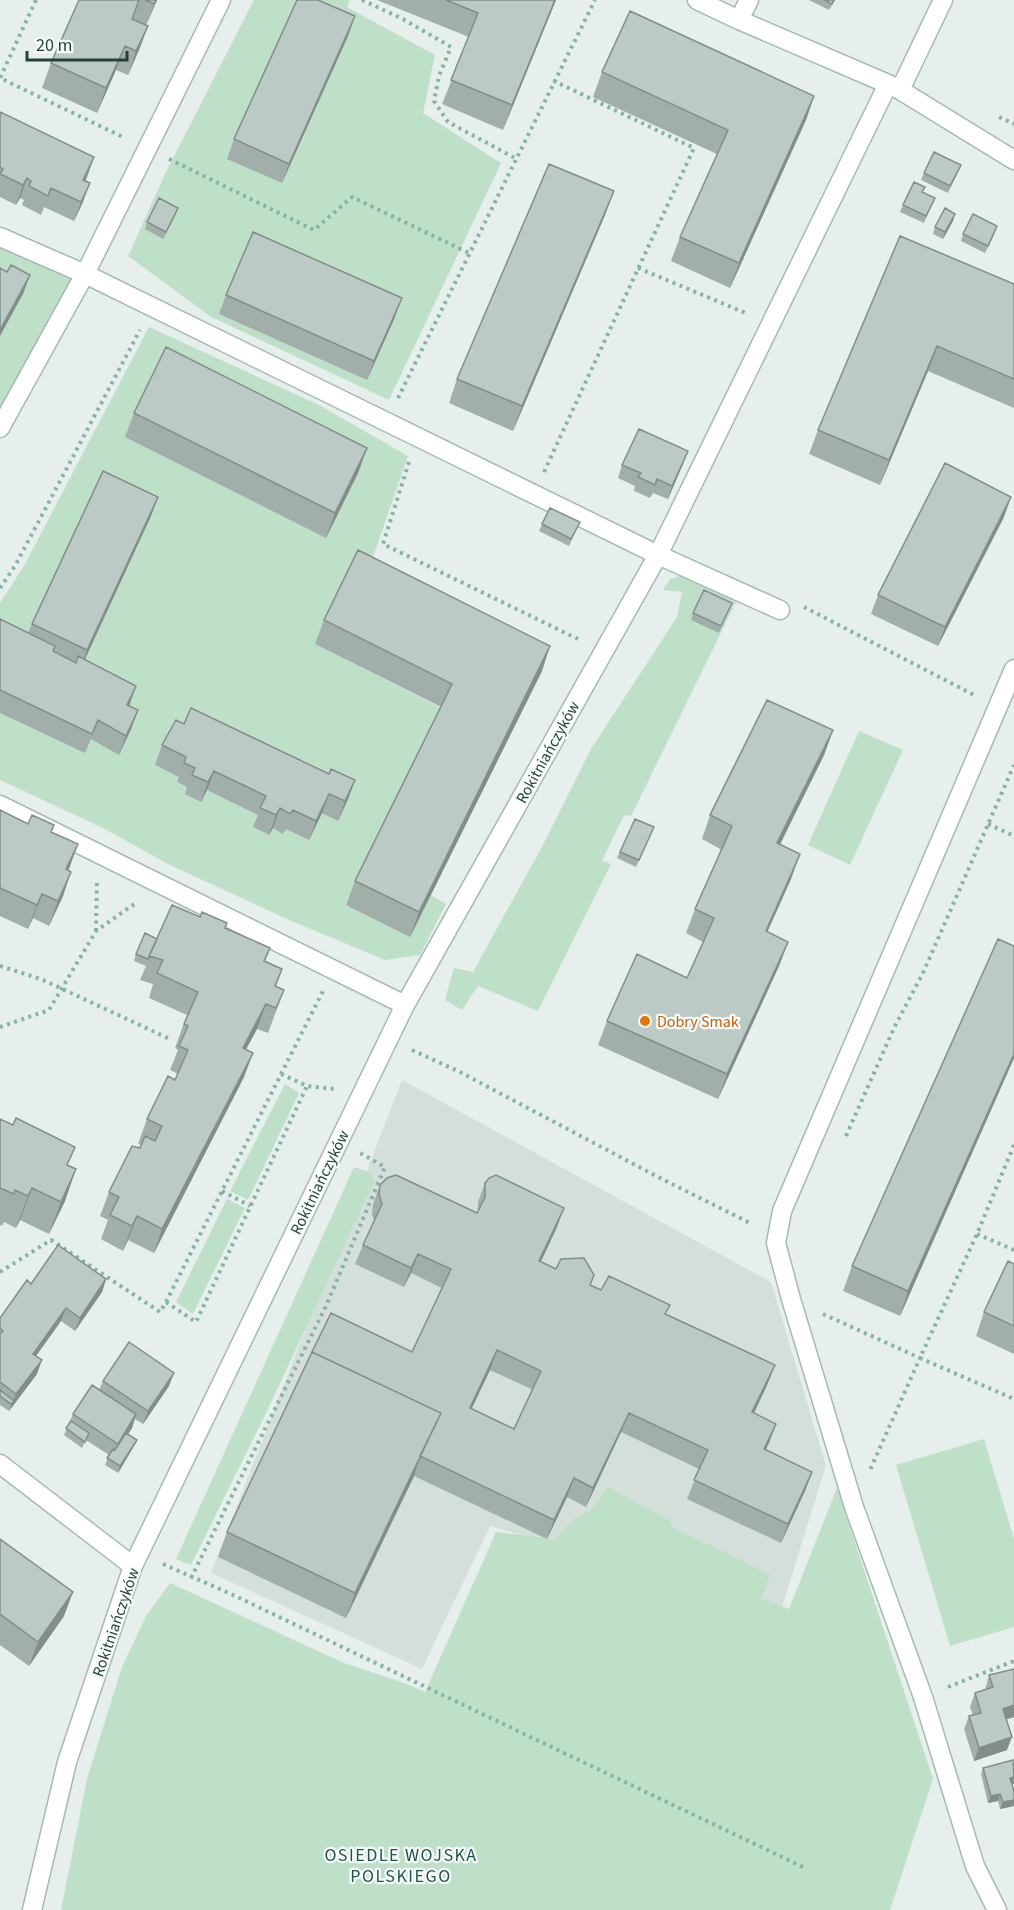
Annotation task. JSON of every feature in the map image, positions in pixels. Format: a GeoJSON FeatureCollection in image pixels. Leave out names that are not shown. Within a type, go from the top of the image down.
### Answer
{"type":"FeatureCollection","features":[{"type":"Feature","properties":{"kind":"street"},"geometry":{"type":"LineString","coordinates":[[0,428],[85,274],[221,0]]}},
{"type":"Feature","properties":{"kind":"street"},"geometry":{"type":"LineString","coordinates":[[697,0],[894,87],[1014,160]]}},
{"type":"Feature","properties":{"kind":"street"},"geometry":{"type":"LineString","coordinates":[[739,20],[749,0]]}},
{"type":"Feature","properties":{"kind":"street","name":"Rokitniańczyków"},"geometry":{"type":"LineString","coordinates":[[32,1910],[67,1762],[134,1566],[405,1005],[658,555],[771,324],[894,87],[943,0]]}},
{"type":"Feature","properties":{"kind":"street"},"geometry":{"type":"LineString","coordinates":[[0,237],[85,274],[658,555],[788,606]]}},
{"type":"Feature","properties":{"kind":"street"},"geometry":{"type":"LineString","coordinates":[[997,1910],[975,1866],[923,1697],[854,1507],[776,1243],[782,1211],[1014,669]]}},
{"type":"Feature","properties":{"kind":"street"},"geometry":{"type":"LineString","coordinates":[[0,806],[405,1005]]}},
{"type":"Feature","properties":{"kind":"street"},"geometry":{"type":"LineString","coordinates":[[0,1464],[134,1566]]}},
{"type":"Feature","properties":{"kind":"path"},"geometry":{"type":"LineString","coordinates":[[36,0],[0,78],[314,230],[352,197],[469,253]]}},
{"type":"Feature","properties":{"kind":"path"},"geometry":{"type":"LineString","coordinates":[[362,0],[403,19],[450,47],[439,76],[434,101],[448,122],[515,158]]}},
{"type":"Feature","properties":{"kind":"path"},"geometry":{"type":"LineString","coordinates":[[396,401],[595,0]]}},
{"type":"Feature","properties":{"kind":"path"},"geometry":{"type":"LineString","coordinates":[[543,473],[694,148],[554,81]]}},
{"type":"Feature","properties":{"kind":"path"},"geometry":{"type":"LineString","coordinates":[[638,268],[771,324]]}},
{"type":"Feature","properties":{"kind":"path"},"geometry":{"type":"LineString","coordinates":[[0,588],[15,566],[145,321]]}},
{"type":"Feature","properties":{"kind":"path"},"geometry":{"type":"LineString","coordinates":[[411,455],[383,544],[589,644]]}},
{"type":"Feature","properties":{"kind":"path"},"geometry":{"type":"LineString","coordinates":[[788,606],[978,697]]}},
{"type":"Feature","properties":{"kind":"path"},"geometry":{"type":"LineString","coordinates":[[842,1145],[894,1028],[923,973],[1014,765]]}},
{"type":"Feature","properties":{"kind":"path"},"geometry":{"type":"LineString","coordinates":[[988,824],[1014,836]]}},
{"type":"Feature","properties":{"kind":"path"},"geometry":{"type":"LineString","coordinates":[[96,931],[97,871]]}},
{"type":"Feature","properties":{"kind":"path"},"geometry":{"type":"LineString","coordinates":[[0,1027],[49,1010],[96,931],[145,896]]}},
{"type":"Feature","properties":{"kind":"path"},"geometry":{"type":"LineString","coordinates":[[0,966],[62,988],[172,1040]]}},
{"type":"Feature","properties":{"kind":"path"},"geometry":{"type":"LineString","coordinates":[[0,1272],[51,1240],[160,1312],[323,991]]}},
{"type":"Feature","properties":{"kind":"path"},"geometry":{"type":"LineString","coordinates":[[405,1047],[458,1071],[658,1177],[777,1236]]}},
{"type":"Feature","properties":{"kind":"path"},"geometry":{"type":"LineString","coordinates":[[281,1074],[306,1086],[333,1088],[359,1100]]}},
{"type":"Feature","properties":{"kind":"path"},"geometry":{"type":"LineString","coordinates":[[166,1302],[196,1322],[306,1086]]}},
{"type":"Feature","properties":{"kind":"path"},"geometry":{"type":"LineString","coordinates":[[863,1466],[867,1477],[977,1234],[1014,1145]]}},
{"type":"Feature","properties":{"kind":"path"},"geometry":{"type":"LineString","coordinates":[[191,1578],[326,1306],[385,1167],[356,1151]]}},
{"type":"Feature","properties":{"kind":"path"},"geometry":{"type":"LineString","coordinates":[[222,1191],[250,1206]]}},
{"type":"Feature","properties":{"kind":"path"},"geometry":{"type":"LineString","coordinates":[[977,1234],[1014,1250]]}},
{"type":"Feature","properties":{"kind":"path"},"geometry":{"type":"LineString","coordinates":[[791,1299],[1014,1399]]}},
{"type":"Feature","properties":{"kind":"path"},"geometry":{"type":"LineString","coordinates":[[159,1570],[166,1554]]}},
{"type":"Feature","properties":{"kind":"path"},"geometry":{"type":"LineString","coordinates":[[162,1564],[242,1599],[803,1867]]}},
{"type":"Feature","properties":{"kind":"path"},"geometry":{"type":"LineString","coordinates":[[923,1697],[1014,1661]]}},
{"type":"Feature","properties":{"kind":"shaded area"},"geometry":{"type":"Polygon","coordinates":[[[402,1080],[771,1282],[826,1466],[769,1648],[554,1545],[490,1526],[422,1669],[211,1573],[402,1080]]]}},
{"type":"Feature","properties":{"kind":"green space"},"geometry":{"type":"Polygon","coordinates":[[[254,0],[350,0],[347,7],[435,55],[423,113],[501,163],[389,400],[211,317],[128,256],[166,172],[254,0]]]}},
{"type":"Feature","properties":{"kind":"green space"},"geometry":{"type":"Polygon","coordinates":[[[0,237],[85,274],[0,428],[0,237]]]}},
{"type":"Feature","properties":{"kind":"green space"},"geometry":{"type":"Polygon","coordinates":[[[149,327],[319,405],[408,456],[370,566],[352,561],[315,644],[443,709],[431,895],[446,904],[420,955],[385,960],[287,919],[170,865],[105,829],[0,780],[0,603],[25,564],[149,327]]]}},
{"type":"Feature","properties":{"kind":"green space"},"geometry":{"type":"Polygon","coordinates":[[[686,574],[738,598],[631,816],[624,815],[602,861],[611,864],[538,1011],[478,986],[462,1010],[445,1000],[454,968],[473,972],[544,843],[591,749],[677,617],[682,592],[663,590],[670,579],[686,574]]]}},
{"type":"Feature","properties":{"kind":"green space"},"geometry":{"type":"Polygon","coordinates":[[[859,731],[903,750],[850,865],[808,845],[859,731]]]}},
{"type":"Feature","properties":{"kind":"green space"},"geometry":{"type":"Polygon","coordinates":[[[285,1084],[299,1093],[248,1200],[230,1191],[285,1084]]]}},
{"type":"Feature","properties":{"kind":"green space"},"geometry":{"type":"Polygon","coordinates":[[[354,1167],[369,1172],[375,1180],[268,1409],[191,1565],[176,1559],[354,1167]]]}},
{"type":"Feature","properties":{"kind":"green space"},"geometry":{"type":"Polygon","coordinates":[[[227,1199],[245,1208],[193,1314],[176,1302],[227,1199]]]}},
{"type":"Feature","properties":{"kind":"green space"},"geometry":{"type":"Polygon","coordinates":[[[984,1439],[1014,1539],[1014,1627],[950,1646],[896,1465],[984,1439]]]}},
{"type":"Feature","properties":{"kind":"green space"},"geometry":{"type":"Polygon","coordinates":[[[608,1487],[671,1521],[671,1527],[770,1574],[761,1599],[789,1609],[837,1488],[933,1779],[890,1910],[61,1910],[87,1779],[122,1667],[146,1616],[170,1583],[344,1663],[425,1692],[496,1532],[555,1539],[576,1518],[589,1512],[608,1487]]]}},
{"type":"Feature","properties":{"kind":"building"},"geometry":{"type":"Polygon","coordinates":[[[79,0],[139,0],[132,19],[148,26],[136,51],[125,46],[106,88],[51,63],[79,0]]]}},
{"type":"Feature","properties":{"kind":"building"},"geometry":{"type":"Polygon","coordinates":[[[297,0],[318,0],[355,16],[289,164],[234,139],[297,0]]]}},
{"type":"Feature","properties":{"kind":"building"},"geometry":{"type":"Polygon","coordinates":[[[446,0],[555,0],[512,105],[451,80],[478,13],[446,0]]]}},
{"type":"Feature","properties":{"kind":"building"},"geometry":{"type":"Polygon","coordinates":[[[630,11],[814,96],[739,263],[680,237],[728,130],[602,72],[630,11]]]}},
{"type":"Feature","properties":{"kind":"building"},"geometry":{"type":"Polygon","coordinates":[[[0,112],[94,157],[83,180],[90,183],[81,202],[51,188],[48,196],[29,186],[31,181],[27,178],[23,185],[0,174],[3,169],[0,167],[0,112]]]}},
{"type":"Feature","properties":{"kind":"building"},"geometry":{"type":"Polygon","coordinates":[[[934,152],[961,165],[950,186],[924,173],[934,152]]]}},
{"type":"Feature","properties":{"kind":"building"},"geometry":{"type":"Polygon","coordinates":[[[549,164],[614,191],[522,406],[457,379],[549,164]]]}},
{"type":"Feature","properties":{"kind":"building"},"geometry":{"type":"Polygon","coordinates":[[[914,182],[925,187],[922,192],[935,198],[926,216],[903,205],[914,182]]]}},
{"type":"Feature","properties":{"kind":"building"},"geometry":{"type":"Polygon","coordinates":[[[159,198],[178,208],[166,232],[147,222],[159,198]]]}},
{"type":"Feature","properties":{"kind":"building"},"geometry":{"type":"Polygon","coordinates":[[[945,208],[955,214],[945,232],[935,227],[945,208]]]}},
{"type":"Feature","properties":{"kind":"building"},"geometry":{"type":"Polygon","coordinates":[[[973,214],[997,226],[988,246],[963,234],[973,214]]]}},
{"type":"Feature","properties":{"kind":"building"},"geometry":{"type":"Polygon","coordinates":[[[253,232],[402,298],[374,361],[226,295],[253,232]]]}},
{"type":"Feature","properties":{"kind":"building"},"geometry":{"type":"Polygon","coordinates":[[[900,236],[1014,284],[1014,379],[937,346],[889,460],[818,430],[900,236]]]}},
{"type":"Feature","properties":{"kind":"building"},"geometry":{"type":"Polygon","coordinates":[[[11,265],[30,275],[0,330],[0,268],[7,272],[11,265]]]}},
{"type":"Feature","properties":{"kind":"building"},"geometry":{"type":"Polygon","coordinates":[[[166,347],[367,448],[335,513],[134,413],[166,347]]]}},
{"type":"Feature","properties":{"kind":"building"},"geometry":{"type":"Polygon","coordinates":[[[639,429],[688,451],[672,486],[657,479],[655,485],[638,477],[641,473],[622,465],[639,429]]]}},
{"type":"Feature","properties":{"kind":"building"},"geometry":{"type":"Polygon","coordinates":[[[945,463],[1011,497],[945,627],[878,595],[945,463]]]}},
{"type":"Feature","properties":{"kind":"building"},"geometry":{"type":"Polygon","coordinates":[[[103,471],[158,497],[87,650],[32,624],[103,471]]]}},
{"type":"Feature","properties":{"kind":"building"},"geometry":{"type":"Polygon","coordinates":[[[550,508],[580,522],[571,539],[542,524],[550,508]]]}},
{"type":"Feature","properties":{"kind":"building"},"geometry":{"type":"Polygon","coordinates":[[[358,550],[550,646],[419,912],[355,881],[452,684],[324,620],[358,550]]]}},
{"type":"Feature","properties":{"kind":"building"},"geometry":{"type":"Polygon","coordinates":[[[704,590],[732,603],[721,626],[693,613],[704,590]]]}},
{"type":"Feature","properties":{"kind":"building"},"geometry":{"type":"Polygon","coordinates":[[[0,619],[55,646],[53,651],[76,663],[78,656],[136,686],[127,705],[138,710],[126,736],[98,720],[92,734],[0,690],[0,619]]]}},
{"type":"Feature","properties":{"kind":"building"},"geometry":{"type":"Polygon","coordinates":[[[767,700],[833,730],[777,843],[800,854],[766,931],[788,942],[727,1074],[607,1021],[637,954],[687,978],[714,918],[695,909],[732,826],[710,815],[767,700]]]}},
{"type":"Feature","properties":{"kind":"building"},"geometry":{"type":"Polygon","coordinates":[[[191,708],[329,774],[331,769],[355,780],[345,801],[329,794],[316,821],[293,810],[290,814],[280,808],[276,815],[260,808],[266,796],[214,771],[208,782],[192,775],[195,768],[184,763],[186,757],[162,745],[176,720],[184,724],[191,708]]]}},
{"type":"Feature","properties":{"kind":"building"},"geometry":{"type":"Polygon","coordinates":[[[0,810],[28,824],[32,815],[54,825],[51,832],[78,844],[66,869],[71,872],[58,901],[42,894],[37,905],[0,888],[0,810]]]}},
{"type":"Feature","properties":{"kind":"building"},"geometry":{"type":"Polygon","coordinates":[[[635,819],[654,827],[639,860],[620,852],[635,819]]]}},
{"type":"Feature","properties":{"kind":"building"},"geometry":{"type":"Polygon","coordinates":[[[172,905],[200,917],[202,912],[227,923],[225,928],[270,948],[264,961],[282,969],[275,986],[284,990],[276,1008],[266,1004],[243,1048],[253,1053],[162,1229],[137,1216],[132,1226],[110,1215],[119,1197],[109,1192],[132,1146],[140,1148],[145,1136],[155,1141],[162,1126],[147,1119],[168,1076],[175,1080],[188,1050],[179,1046],[188,1026],[184,1024],[198,992],[157,973],[163,960],[149,956],[172,905]]]}},
{"type":"Feature","properties":{"kind":"building"},"geometry":{"type":"Polygon","coordinates":[[[145,933],[157,939],[148,959],[136,954],[145,933]]]}},
{"type":"Feature","properties":{"kind":"building"},"geometry":{"type":"Polygon","coordinates":[[[998,939],[1014,946],[1014,1054],[908,1291],[852,1266],[998,939]]]}},
{"type":"Feature","properties":{"kind":"building"},"geometry":{"type":"Polygon","coordinates":[[[16,1118],[75,1147],[67,1165],[76,1169],[61,1202],[32,1188],[28,1196],[15,1190],[14,1194],[0,1188],[0,1119],[13,1125],[16,1118]]]}},
{"type":"Feature","properties":{"kind":"building"},"geometry":{"type":"Polygon","coordinates":[[[396,1175],[477,1213],[485,1197],[485,1183],[496,1175],[564,1208],[539,1261],[556,1269],[561,1259],[584,1258],[594,1275],[590,1285],[601,1290],[609,1276],[670,1305],[665,1314],[775,1365],[752,1412],[776,1424],[764,1449],[812,1472],[788,1524],[694,1480],[708,1450],[629,1413],[593,1488],[574,1478],[554,1520],[420,1456],[441,1413],[312,1352],[331,1313],[412,1352],[451,1269],[418,1254],[411,1268],[363,1245],[382,1204],[379,1194],[380,1185],[387,1178],[396,1175]],[[497,1350],[470,1408],[514,1429],[541,1371],[497,1350]]]}},
{"type":"Feature","properties":{"kind":"building"},"geometry":{"type":"Polygon","coordinates":[[[58,1245],[106,1279],[80,1318],[66,1308],[33,1354],[42,1360],[16,1394],[0,1382],[0,1334],[3,1331],[0,1328],[0,1318],[27,1280],[31,1284],[58,1245]]]}},
{"type":"Feature","properties":{"kind":"building"},"geometry":{"type":"Polygon","coordinates":[[[1008,1261],[1014,1264],[1014,1326],[984,1312],[1008,1261]]]}},
{"type":"Feature","properties":{"kind":"building"},"geometry":{"type":"Polygon","coordinates":[[[129,1342],[174,1373],[148,1411],[103,1381],[129,1342]]]}},
{"type":"Feature","properties":{"kind":"building"},"geometry":{"type":"Polygon","coordinates":[[[312,1352],[441,1413],[355,1593],[227,1532],[312,1352]]]}},
{"type":"Feature","properties":{"kind":"building"},"geometry":{"type":"Polygon","coordinates":[[[92,1385],[136,1414],[118,1444],[73,1414],[92,1385]]]}},
{"type":"Feature","properties":{"kind":"building"},"geometry":{"type":"Polygon","coordinates":[[[0,1390],[14,1401],[11,1404],[0,1396],[0,1390]]]}},
{"type":"Feature","properties":{"kind":"building"},"geometry":{"type":"Polygon","coordinates":[[[71,1421],[89,1433],[85,1442],[66,1428],[71,1421]]]}},
{"type":"Feature","properties":{"kind":"building"},"geometry":{"type":"Polygon","coordinates":[[[126,1433],[137,1440],[120,1466],[107,1458],[126,1433]]]}},
{"type":"Feature","properties":{"kind":"building"},"geometry":{"type":"Polygon","coordinates":[[[0,1539],[73,1592],[38,1642],[0,1614],[0,1539]]]}},
{"type":"Feature","properties":{"kind":"building"},"geometry":{"type":"Polygon","coordinates":[[[1014,1669],[1014,1705],[1003,1709],[1012,1737],[979,1748],[969,1716],[981,1713],[975,1693],[993,1687],[989,1675],[1014,1669]]]}},
{"type":"Feature","properties":{"kind":"building"},"geometry":{"type":"Polygon","coordinates":[[[1013,1760],[1014,1777],[1010,1778],[1014,1800],[1003,1802],[1000,1794],[991,1796],[983,1768],[1013,1760]]]}},
{"type":"Feature","properties":{"kind":"place","name":"Dobry Smak"},"geometry":{"type":"Point","coordinates":[645,1021]}},
{"type":"Feature","properties":{"kind":"district","name":"OSIEDLE WOJSKA POLSKIEGO"},"geometry":{"type":"Point","coordinates":[401,1865]}}]}
